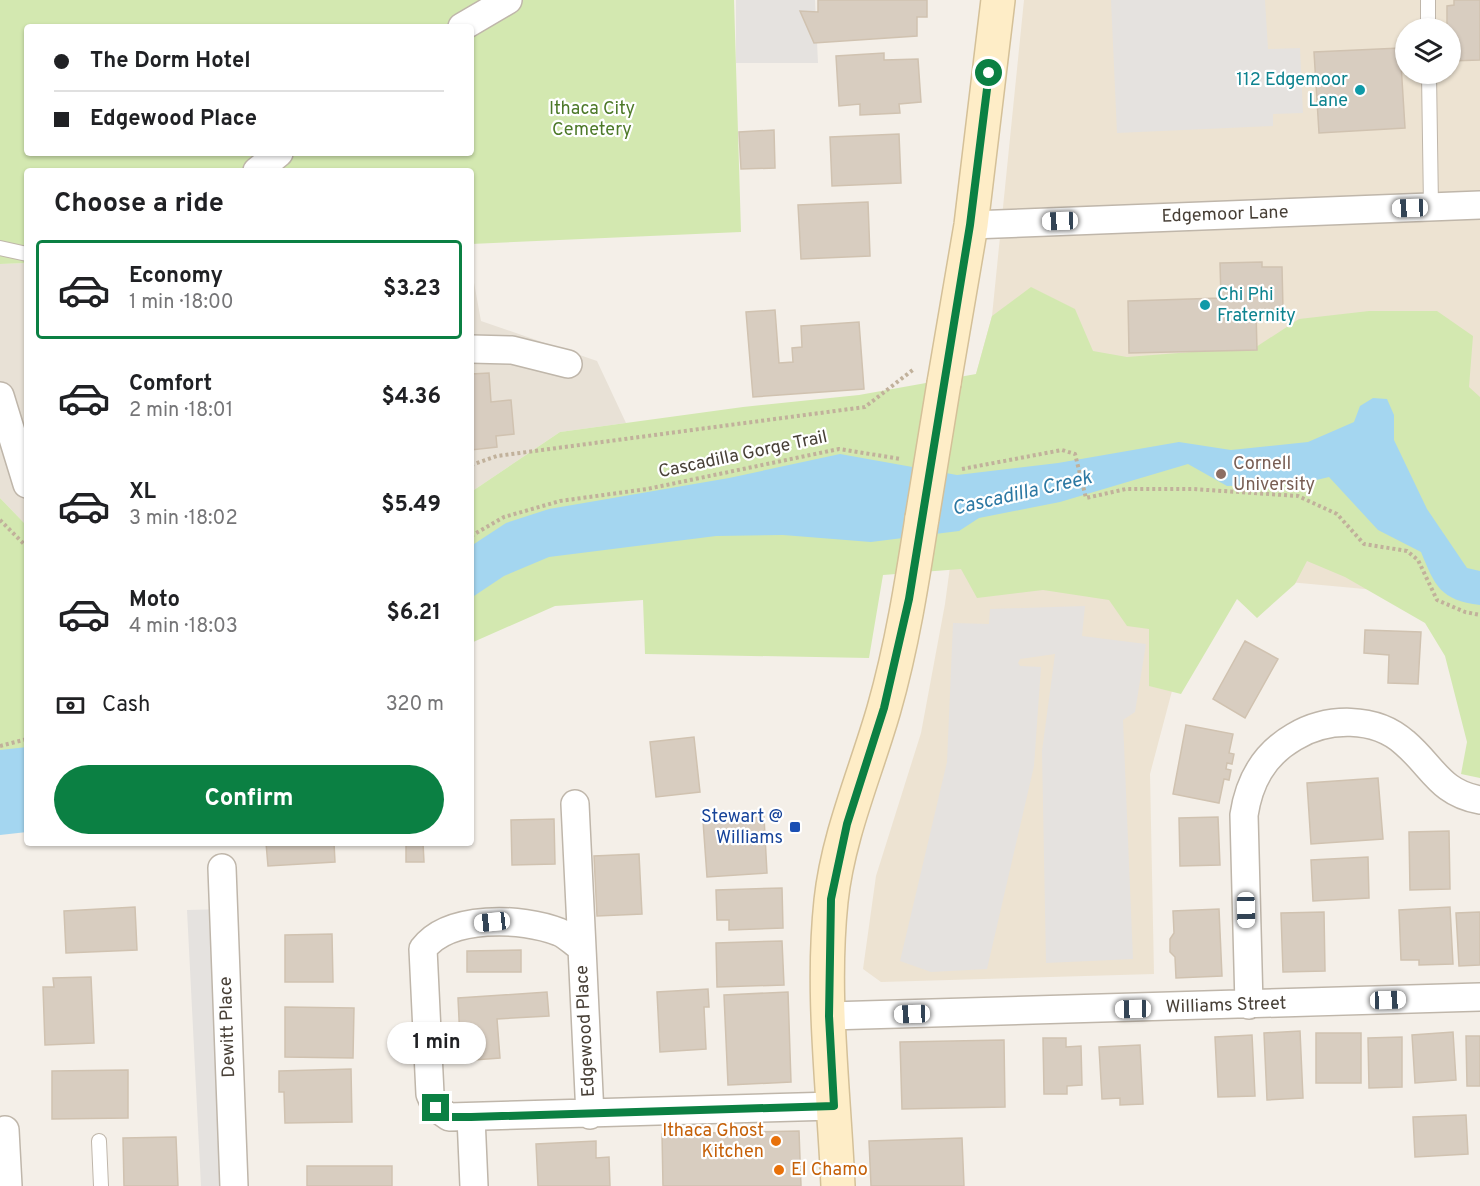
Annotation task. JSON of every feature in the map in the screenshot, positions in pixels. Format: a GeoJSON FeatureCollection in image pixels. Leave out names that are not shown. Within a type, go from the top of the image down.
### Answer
{"type":"FeatureCollection","features":[{"type":"Feature","properties":{"kind":"street"},"geometry":{"type":"LineString","coordinates":[[467,24],[508,0]]}},
{"type":"Feature","properties":{"kind":"street"},"geometry":{"type":"LineString","coordinates":[[838,1186],[829,1016],[831,899],[847,824],[884,708],[909,599],[932,374],[970,225],[998,0]]}},
{"type":"Feature","properties":{"kind":"street"},"geometry":{"type":"LineString","coordinates":[[261,168],[275,156]]}},
{"type":"Feature","properties":{"kind":"street","name":"Edgemoor Lane"},"geometry":{"type":"LineString","coordinates":[[970,225],[1480,205]]}},
{"type":"Feature","properties":{"kind":"street"},"geometry":{"type":"LineString","coordinates":[[474,349],[512,350],[568,364]]}},
{"type":"Feature","properties":{"kind":"street"},"geometry":{"type":"LineString","coordinates":[[0,396],[24,474]]}},
{"type":"Feature","properties":{"kind":"street"},"geometry":{"type":"LineString","coordinates":[[1249,1005],[1244,815],[1248,790],[1257,772],[1278,749],[1305,730],[1327,724],[1349,722],[1372,725],[1405,743],[1452,791],[1480,800]]}},
{"type":"Feature","properties":{"kind":"street","name":"Edgewood Place"},"geometry":{"type":"LineString","coordinates":[[575,804],[590,1115]]}},
{"type":"Feature","properties":{"kind":"street","name":"Dewitt Place"},"geometry":{"type":"LineString","coordinates":[[222,868],[234,1186]]}},
{"type":"Feature","properties":{"kind":"street","name":"Edgewood Place"},"geometry":{"type":"LineString","coordinates":[[471,1117],[449,1117],[436,1108],[430,1094],[423,949],[429,941],[453,927],[492,922],[526,924],[559,932],[582,948]]}},
{"type":"Feature","properties":{"kind":"street","name":"Williams Street"},"geometry":{"type":"LineString","coordinates":[[829,1016],[1480,997]]}},
{"type":"Feature","properties":{"kind":"street"},"geometry":{"type":"LineString","coordinates":[[474,1186],[471,1117],[834,1106]]}},
{"type":"Feature","properties":{"kind":"street"},"geometry":{"type":"LineString","coordinates":[[5,1130],[8,1186]]}},
{"type":"Feature","properties":{"kind":"lane"},"geometry":{"type":"LineString","coordinates":[[1428,0],[1428,18]]}},
{"type":"Feature","properties":{"kind":"lane"},"geometry":{"type":"LineString","coordinates":[[1429,84],[1431,207]]}},
{"type":"Feature","properties":{"kind":"lane"},"geometry":{"type":"LineString","coordinates":[[0,248],[24,253]]}},
{"type":"Feature","properties":{"kind":"lane"},"geometry":{"type":"LineString","coordinates":[[99,1141],[102,1186]]}},
{"type":"Feature","properties":{"kind":"path"},"geometry":{"type":"LineString","coordinates":[[474,464],[497,456],[865,407],[932,374]]}},
{"type":"Feature","properties":{"kind":"path","name":"Cascadilla Gorge Trail"},"geometry":{"type":"LineString","coordinates":[[474,534],[504,517],[560,501],[647,489],[839,449],[907,460]]}},
{"type":"Feature","properties":{"kind":"path"},"geometry":{"type":"LineString","coordinates":[[957,470],[1062,450],[1075,454],[1086,498],[1126,489],[1193,489],[1298,496],[1337,514],[1364,544],[1407,552],[1418,560],[1437,600],[1465,612],[1480,615]]}},
{"type":"Feature","properties":{"kind":"path"},"geometry":{"type":"LineString","coordinates":[[0,520],[24,544]]}},
{"type":"Feature","properties":{"kind":"path"},"geometry":{"type":"LineString","coordinates":[[0,746],[24,740]]}},
{"type":"Feature","properties":{"kind":"shaded area"},"geometry":{"type":"Polygon","coordinates":[[[736,0],[815,0],[818,63],[736,63],[736,0]]]}},
{"type":"Feature","properties":{"kind":"shaded area","name":"Cornell University"},"geometry":{"type":"Polygon","coordinates":[[[1024,0],[1480,0],[1480,672],[1397,592],[1203,574],[1150,774],[1154,974],[881,982],[863,969],[876,876],[921,733],[945,604],[976,374],[992,316],[1024,0]]]}},
{"type":"Feature","properties":{"kind":"shaded area"},"geometry":{"type":"Polygon","coordinates":[[[1111,0],[1265,0],[1268,49],[1300,48],[1303,113],[1273,114],[1273,126],[1117,133],[1111,0]]]}},
{"type":"Feature","properties":{"kind":"shaded area"},"geometry":{"type":"Polygon","coordinates":[[[24,263],[24,523],[0,498],[0,264],[24,263]]]}},
{"type":"Feature","properties":{"kind":"shaded area"},"geometry":{"type":"Polygon","coordinates":[[[474,282],[481,321],[597,361],[626,423],[560,432],[474,490],[474,282]]]}},
{"type":"Feature","properties":{"kind":"shaded area"},"geometry":{"type":"Polygon","coordinates":[[[1085,606],[1082,636],[1146,644],[1135,712],[1123,720],[1133,959],[1046,963],[1042,751],[1055,654],[1020,659],[1018,663],[1020,666],[1041,667],[1034,766],[987,969],[931,972],[900,961],[947,762],[953,623],[989,624],[990,609],[1085,606]]]}},
{"type":"Feature","properties":{"kind":"shaded area"},"geometry":{"type":"Polygon","coordinates":[[[226,909],[239,1186],[201,1186],[187,910],[226,909]]]}},
{"type":"Feature","properties":{"kind":"green space","name":"Ithaca City Cemetery"},"geometry":{"type":"Polygon","coordinates":[[[0,0],[734,0],[741,232],[474,244],[474,168],[24,168],[24,263],[0,264],[0,0]]]}},
{"type":"Feature","properties":{"kind":"green space"},"geometry":{"type":"Polygon","coordinates":[[[1031,287],[1075,309],[1093,351],[1127,357],[1256,347],[1299,319],[1369,311],[1437,311],[1473,336],[1469,387],[1480,397],[1480,778],[1461,774],[1467,742],[1445,656],[1425,623],[1345,577],[1307,561],[1295,584],[1257,618],[1237,599],[1181,694],[1149,686],[1149,629],[1127,626],[1109,600],[1043,590],[977,598],[961,569],[883,575],[869,658],[645,654],[643,600],[555,606],[474,642],[474,490],[560,432],[743,407],[859,395],[976,374],[992,316],[1031,287]]]}},
{"type":"Feature","properties":{"kind":"green space"},"geometry":{"type":"Polygon","coordinates":[[[0,498],[24,523],[24,797],[0,811],[0,498]]]}},
{"type":"Feature","properties":{"kind":"water","name":"Cascadilla Creek"},"geometry":{"type":"Polygon","coordinates":[[[1373,398],[1387,399],[1394,415],[1394,440],[1427,509],[1467,568],[1480,571],[1480,605],[1467,603],[1447,595],[1430,574],[1421,552],[1378,530],[1329,477],[1287,487],[1282,480],[1272,485],[1227,486],[1188,464],[1060,502],[979,518],[959,531],[871,542],[783,535],[716,536],[549,557],[504,576],[474,596],[474,544],[506,523],[549,509],[729,478],[840,454],[957,475],[1058,463],[1179,442],[1231,450],[1308,442],[1354,422],[1360,406],[1373,398]]]}},
{"type":"Feature","properties":{"kind":"water"},"geometry":{"type":"Polygon","coordinates":[[[24,747],[24,832],[0,835],[0,750],[24,747]]]}},
{"type":"Feature","properties":{"kind":"building"},"geometry":{"type":"Polygon","coordinates":[[[818,0],[927,0],[927,17],[917,17],[917,36],[814,43],[800,11],[818,12],[818,0]]]}},
{"type":"Feature","properties":{"kind":"building"},"geometry":{"type":"Polygon","coordinates":[[[1454,0],[1480,0],[1480,60],[1461,61],[1461,18],[1447,18],[1447,6],[1454,5],[1454,0]]]}},
{"type":"Feature","properties":{"kind":"building","name":"112 Edgemoor Lane"},"geometry":{"type":"Polygon","coordinates":[[[1395,48],[1395,84],[1402,84],[1405,128],[1319,133],[1314,52],[1395,48]]]}},
{"type":"Feature","properties":{"kind":"building"},"geometry":{"type":"Polygon","coordinates":[[[884,53],[884,60],[918,59],[921,102],[899,104],[900,113],[860,115],[860,104],[839,106],[836,56],[884,53]]]}},
{"type":"Feature","properties":{"kind":"building"},"geometry":{"type":"Polygon","coordinates":[[[774,130],[775,168],[741,169],[739,132],[774,130]]]}},
{"type":"Feature","properties":{"kind":"building"},"geometry":{"type":"Polygon","coordinates":[[[899,134],[901,183],[832,186],[830,137],[899,134]]]}},
{"type":"Feature","properties":{"kind":"building"},"geometry":{"type":"Polygon","coordinates":[[[868,202],[870,256],[801,259],[798,205],[868,202]]]}},
{"type":"Feature","properties":{"kind":"building","name":"Chi Phi Fraternity"},"geometry":{"type":"Polygon","coordinates":[[[1262,262],[1262,267],[1282,267],[1283,309],[1256,310],[1257,350],[1129,353],[1128,301],[1221,298],[1220,263],[1262,262]]]}},
{"type":"Feature","properties":{"kind":"building"},"geometry":{"type":"Polygon","coordinates":[[[775,310],[779,363],[793,362],[792,348],[802,347],[801,326],[859,322],[864,389],[753,397],[746,312],[775,310]]]}},
{"type":"Feature","properties":{"kind":"building"},"geometry":{"type":"Polygon","coordinates":[[[489,373],[491,402],[511,400],[514,434],[496,436],[497,447],[474,450],[474,374],[489,373]]]}},
{"type":"Feature","properties":{"kind":"building"},"geometry":{"type":"Polygon","coordinates":[[[1365,630],[1421,632],[1418,684],[1388,683],[1389,655],[1364,653],[1365,630]]]}},
{"type":"Feature","properties":{"kind":"building"},"geometry":{"type":"Polygon","coordinates":[[[1245,641],[1278,659],[1245,718],[1213,699],[1245,641]]]}},
{"type":"Feature","properties":{"kind":"building"},"geometry":{"type":"Polygon","coordinates":[[[1186,725],[1233,734],[1229,753],[1234,754],[1232,764],[1227,763],[1226,769],[1231,770],[1229,780],[1224,779],[1219,803],[1173,794],[1186,725]]]}},
{"type":"Feature","properties":{"kind":"building"},"geometry":{"type":"Polygon","coordinates":[[[694,737],[700,792],[656,797],[650,742],[694,737]]]}},
{"type":"Feature","properties":{"kind":"building"},"geometry":{"type":"Polygon","coordinates":[[[1378,778],[1383,839],[1311,844],[1307,783],[1378,778]]]}},
{"type":"Feature","properties":{"kind":"building"},"geometry":{"type":"Polygon","coordinates":[[[764,817],[767,873],[707,877],[703,821],[764,817]]]}},
{"type":"Feature","properties":{"kind":"building"},"geometry":{"type":"Polygon","coordinates":[[[1218,817],[1220,865],[1180,866],[1179,818],[1218,817]]]}},
{"type":"Feature","properties":{"kind":"building"},"geometry":{"type":"Polygon","coordinates":[[[554,819],[555,864],[512,865],[511,820],[554,819]]]}},
{"type":"Feature","properties":{"kind":"building"},"geometry":{"type":"Polygon","coordinates":[[[1449,831],[1450,889],[1410,890],[1409,832],[1449,831]]]}},
{"type":"Feature","properties":{"kind":"building"},"geometry":{"type":"Polygon","coordinates":[[[266,846],[334,846],[335,862],[268,866],[266,846]]]}},
{"type":"Feature","properties":{"kind":"building"},"geometry":{"type":"Polygon","coordinates":[[[406,846],[423,846],[424,862],[406,862],[406,846]]]}},
{"type":"Feature","properties":{"kind":"building"},"geometry":{"type":"Polygon","coordinates":[[[639,854],[642,914],[597,916],[594,856],[639,854]]]}},
{"type":"Feature","properties":{"kind":"building"},"geometry":{"type":"Polygon","coordinates":[[[1368,857],[1369,898],[1313,901],[1311,860],[1368,857]]]}},
{"type":"Feature","properties":{"kind":"building"},"geometry":{"type":"Polygon","coordinates":[[[782,888],[783,928],[729,930],[729,920],[717,920],[716,890],[782,888]]]}},
{"type":"Feature","properties":{"kind":"building"},"geometry":{"type":"Polygon","coordinates":[[[135,907],[137,950],[66,953],[64,911],[135,907]]]}},
{"type":"Feature","properties":{"kind":"building"},"geometry":{"type":"Polygon","coordinates":[[[1450,907],[1453,964],[1419,965],[1419,960],[1401,960],[1399,910],[1450,907]]]}},
{"type":"Feature","properties":{"kind":"building"},"geometry":{"type":"Polygon","coordinates":[[[1219,909],[1222,976],[1176,978],[1175,957],[1170,952],[1170,939],[1174,933],[1173,911],[1219,909]]]}},
{"type":"Feature","properties":{"kind":"building"},"geometry":{"type":"Polygon","coordinates":[[[1324,912],[1325,971],[1283,972],[1281,913],[1324,912]]]}},
{"type":"Feature","properties":{"kind":"building"},"geometry":{"type":"Polygon","coordinates":[[[1480,912],[1480,965],[1459,966],[1456,913],[1480,912]]]}},
{"type":"Feature","properties":{"kind":"building"},"geometry":{"type":"Polygon","coordinates":[[[332,934],[333,982],[285,982],[285,935],[332,934]]]}},
{"type":"Feature","properties":{"kind":"building"},"geometry":{"type":"Polygon","coordinates":[[[782,941],[784,985],[717,987],[716,943],[782,941]]]}},
{"type":"Feature","properties":{"kind":"building"},"geometry":{"type":"Polygon","coordinates":[[[521,950],[521,972],[467,972],[467,951],[521,950]]]}},
{"type":"Feature","properties":{"kind":"building"},"geometry":{"type":"Polygon","coordinates":[[[91,977],[94,1043],[45,1045],[43,987],[54,987],[53,978],[91,977]]]}},
{"type":"Feature","properties":{"kind":"building"},"geometry":{"type":"Polygon","coordinates":[[[708,989],[709,1007],[704,1007],[706,1049],[660,1052],[657,992],[708,989]]]}},
{"type":"Feature","properties":{"kind":"building"},"geometry":{"type":"Polygon","coordinates":[[[547,992],[549,1016],[497,1019],[500,1058],[461,1061],[458,998],[547,992]]]}},
{"type":"Feature","properties":{"kind":"building"},"geometry":{"type":"Polygon","coordinates":[[[788,992],[791,1082],[728,1085],[724,995],[788,992]]]}},
{"type":"Feature","properties":{"kind":"building"},"geometry":{"type":"Polygon","coordinates":[[[285,1007],[354,1008],[353,1058],[285,1057],[285,1007]]]}},
{"type":"Feature","properties":{"kind":"building"},"geometry":{"type":"Polygon","coordinates":[[[1300,1031],[1303,1098],[1267,1100],[1264,1033],[1300,1031]]]}},
{"type":"Feature","properties":{"kind":"building"},"geometry":{"type":"Polygon","coordinates":[[[1453,1032],[1456,1080],[1415,1083],[1412,1035],[1453,1032]]]}},
{"type":"Feature","properties":{"kind":"building"},"geometry":{"type":"Polygon","coordinates":[[[1316,1033],[1361,1033],[1361,1083],[1316,1083],[1316,1033]]]}},
{"type":"Feature","properties":{"kind":"building"},"geometry":{"type":"Polygon","coordinates":[[[1252,1035],[1255,1096],[1218,1097],[1215,1037],[1252,1035]]]}},
{"type":"Feature","properties":{"kind":"building"},"geometry":{"type":"Polygon","coordinates":[[[1466,1036],[1480,1036],[1480,1086],[1467,1086],[1466,1036]]]}},
{"type":"Feature","properties":{"kind":"building"},"geometry":{"type":"Polygon","coordinates":[[[1402,1037],[1402,1087],[1369,1088],[1368,1038],[1402,1037]]]}},
{"type":"Feature","properties":{"kind":"building"},"geometry":{"type":"Polygon","coordinates":[[[1043,1038],[1066,1038],[1066,1047],[1081,1046],[1082,1085],[1067,1086],[1067,1094],[1044,1094],[1043,1038]]]}},
{"type":"Feature","properties":{"kind":"building"},"geometry":{"type":"Polygon","coordinates":[[[1004,1040],[1005,1107],[902,1109],[900,1042],[1004,1040]]]}},
{"type":"Feature","properties":{"kind":"building"},"geometry":{"type":"Polygon","coordinates":[[[1140,1045],[1143,1104],[1120,1105],[1120,1098],[1102,1099],[1099,1047],[1140,1045]]]}},
{"type":"Feature","properties":{"kind":"building"},"geometry":{"type":"Polygon","coordinates":[[[351,1069],[352,1122],[285,1123],[284,1092],[279,1092],[279,1071],[351,1069]]]}},
{"type":"Feature","properties":{"kind":"building"},"geometry":{"type":"Polygon","coordinates":[[[128,1070],[128,1118],[52,1119],[52,1071],[128,1070]]]}},
{"type":"Feature","properties":{"kind":"building"},"geometry":{"type":"Polygon","coordinates":[[[1466,1115],[1468,1154],[1415,1157],[1413,1117],[1466,1115]]]}},
{"type":"Feature","properties":{"kind":"building"},"geometry":{"type":"Polygon","coordinates":[[[799,1131],[801,1186],[663,1186],[662,1134],[799,1131]]]}},
{"type":"Feature","properties":{"kind":"building"},"geometry":{"type":"Polygon","coordinates":[[[176,1137],[178,1186],[124,1186],[123,1138],[176,1137]]]}},
{"type":"Feature","properties":{"kind":"building"},"geometry":{"type":"Polygon","coordinates":[[[962,1138],[964,1186],[871,1186],[869,1141],[962,1138]]]}},
{"type":"Feature","properties":{"kind":"building"},"geometry":{"type":"Polygon","coordinates":[[[596,1141],[596,1158],[609,1157],[610,1186],[538,1186],[536,1144],[596,1141]]]}},
{"type":"Feature","properties":{"kind":"building"},"geometry":{"type":"Polygon","coordinates":[[[307,1166],[392,1166],[392,1186],[307,1186],[307,1166]]]}},
{"type":"Feature","properties":{"kind":"place","name":"112 Edgemoor Lane"},"geometry":{"type":"Point","coordinates":[1360,90]}},
{"type":"Feature","properties":{"kind":"place","name":"Chi Phi Fraternity"},"geometry":{"type":"Point","coordinates":[1205,305]}},
{"type":"Feature","properties":{"kind":"place","name":"Cornell University"},"geometry":{"type":"Point","coordinates":[1221,474]}},
{"type":"Feature","properties":{"kind":"place","name":"Stewart @ Williams"},"geometry":{"type":"Point","coordinates":[795,827]}},
{"type":"Feature","properties":{"kind":"place","name":"Ithaca Ghost Kitchen"},"geometry":{"type":"Point","coordinates":[776,1141]}},
{"type":"Feature","properties":{"kind":"place","name":"El Chamo"},"geometry":{"type":"Point","coordinates":[779,1170]}},
{"type":"Feature","properties":{"kind":"route"},"geometry":{"type":"LineString","coordinates":[[436,1108],[449,1117],[471,1117],[834,1106],[829,1016],[828,945],[831,899],[847,824],[884,708],[909,599],[970,225],[989,73]]}}]}
